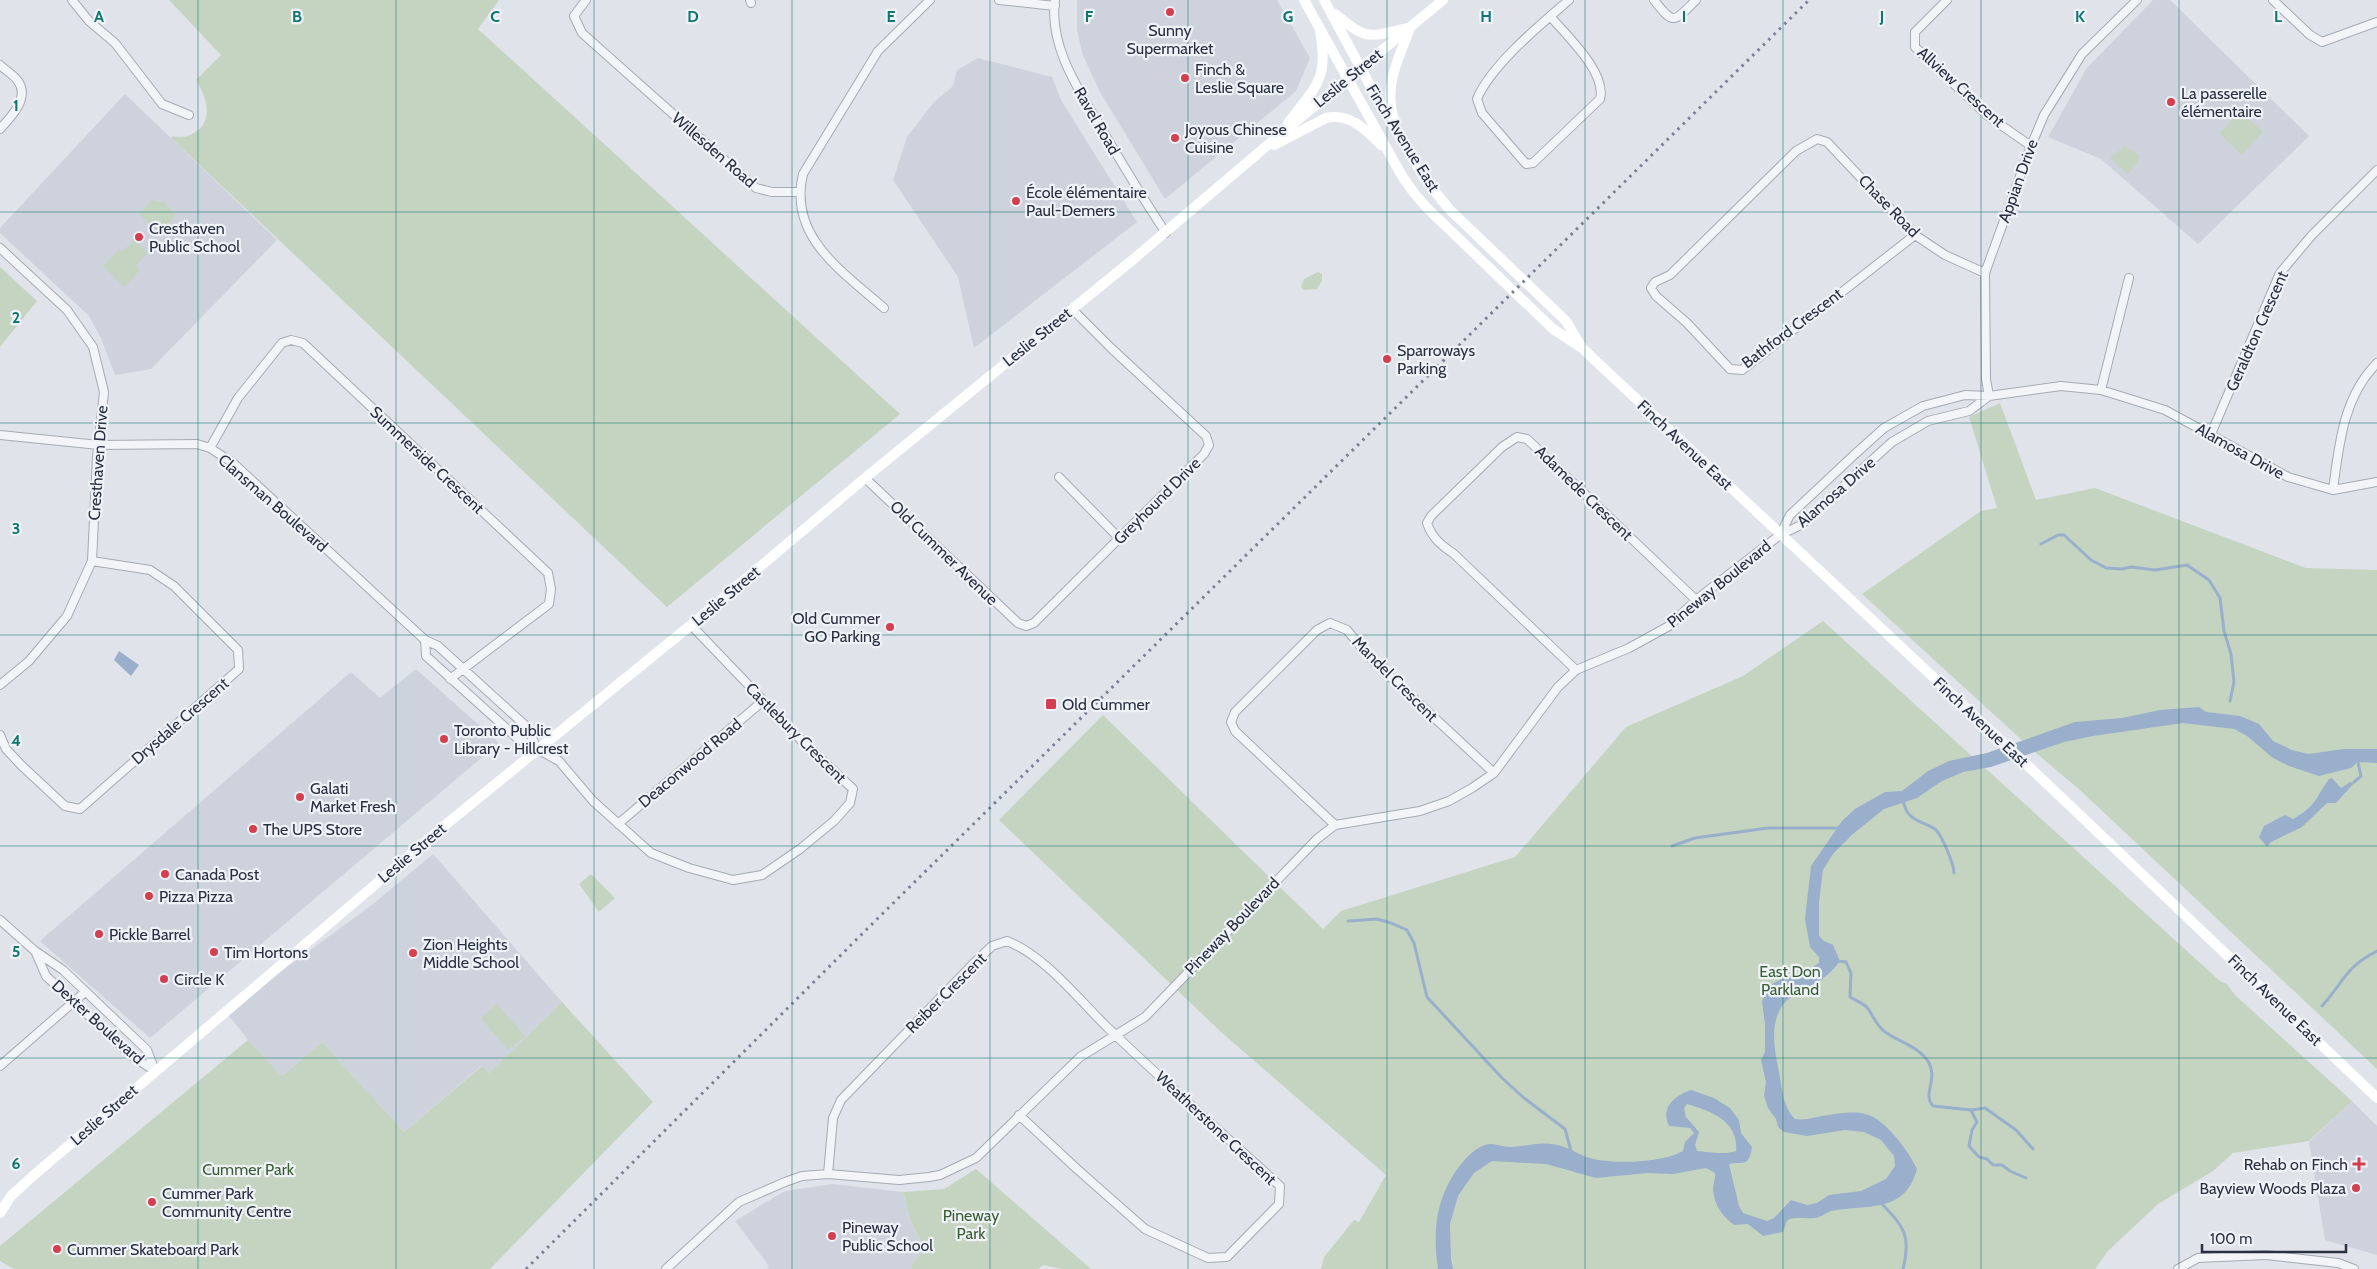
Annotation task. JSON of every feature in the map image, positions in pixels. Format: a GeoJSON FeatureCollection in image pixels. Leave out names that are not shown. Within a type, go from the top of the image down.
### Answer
{"type":"FeatureCollection","features":[{"type":"Feature","properties":{"kind":"main road","name":"Finch Avenue East"},"geometry":{"type":"LineString","coordinates":[[1304,0],[1402,176],[1428,209],[1553,329],[1582,348],[1780,535],[1968,708],[2377,1098]]}},
{"type":"Feature","properties":{"kind":"main road","name":"Finch Avenue East"},"geometry":{"type":"LineString","coordinates":[[1324,0],[1401,142],[1424,178],[1449,210],[1566,321],[1582,348]]}},
{"type":"Feature","properties":{"kind":"main road","name":"Leslie Street"},"geometry":{"type":"LineString","coordinates":[[0,1213],[5,1197],[537,749],[691,625],[865,478],[1166,232],[1276,138],[1444,0]]}},
{"type":"Feature","properties":{"kind":"main road"},"geometry":{"type":"LineString","coordinates":[[1332,12],[1357,32],[1371,36],[1411,27]]}},
{"type":"Feature","properties":{"kind":"main road"},"geometry":{"type":"LineString","coordinates":[[1276,138],[1313,91],[1323,71],[1324,54],[1318,23]]}},
{"type":"Feature","properties":{"kind":"main road"},"geometry":{"type":"LineString","coordinates":[[1401,142],[1390,110],[1388,90],[1411,27]]}},
{"type":"Feature","properties":{"kind":"main road"},"geometry":{"type":"LineString","coordinates":[[1260,152],[1326,118],[1334,116],[1344,118],[1359,125],[1392,159]]}},
{"type":"Feature","properties":{"kind":"street"},"geometry":{"type":"LineString","coordinates":[[72,0],[89,21],[115,43],[162,104],[189,115]]}},
{"type":"Feature","properties":{"kind":"street","name":"Willesden Road"},"geometry":{"type":"LineString","coordinates":[[586,0],[574,16],[582,34],[756,188],[772,192],[798,192]]}},
{"type":"Feature","properties":{"kind":"street"},"geometry":{"type":"LineString","coordinates":[[884,308],[824,254],[806,226],[798,192],[803,174],[878,51],[930,0]]}},
{"type":"Feature","properties":{"kind":"street"},"geometry":{"type":"LineString","coordinates":[[999,0],[1055,3]]}},
{"type":"Feature","properties":{"kind":"street"},"geometry":{"type":"LineString","coordinates":[[1550,16],[1594,68],[1602,91],[1600,100],[1533,163],[1526,164],[1482,113],[1477,99],[1489,76],[1550,16],[1569,0]]}},
{"type":"Feature","properties":{"kind":"street"},"geometry":{"type":"LineString","coordinates":[[1654,0],[1667,17],[1673,19],[1679,17],[1696,0]]}},
{"type":"Feature","properties":{"kind":"street","name":"Allview Crescent"},"geometry":{"type":"LineString","coordinates":[[1948,0],[1915,32],[1915,47],[1988,116],[2031,146]]}},
{"type":"Feature","properties":{"kind":"street","name":"Appian Drive"},"geometry":{"type":"LineString","coordinates":[[1989,396],[1986,379],[1985,273],[2031,146],[2044,115],[2082,54],[2138,0]]}},
{"type":"Feature","properties":{"kind":"street"},"geometry":{"type":"LineString","coordinates":[[2273,0],[2310,35],[2322,42],[2377,22]]}},
{"type":"Feature","properties":{"kind":"street","name":"Ravel Road"},"geometry":{"type":"LineString","coordinates":[[1055,3],[1058,41],[1074,81],[1138,190],[1166,232]]}},
{"type":"Feature","properties":{"kind":"street"},"geometry":{"type":"LineString","coordinates":[[0,65],[19,82],[21,96],[16,112],[0,129]]}},
{"type":"Feature","properties":{"kind":"street","name":"Bathford Crescent"},"geometry":{"type":"LineString","coordinates":[[1827,142],[1817,140],[1796,151],[1670,275],[1655,282],[1651,288],[1656,296],[1687,324],[1730,368],[1742,370],[1915,235]]}},
{"type":"Feature","properties":{"kind":"street","name":"Chase Road"},"geometry":{"type":"LineString","coordinates":[[1827,142],[1915,235],[1945,255],[1985,273]]}},
{"type":"Feature","properties":{"kind":"street","name":"Geraldton Crescent"},"geometry":{"type":"LineString","coordinates":[[2211,434],[2280,273],[2312,235],[2377,170]]}},
{"type":"Feature","properties":{"kind":"street","name":"Cresthaven Drive"},"geometry":{"type":"LineString","coordinates":[[0,248],[67,310],[93,347],[104,392],[92,561],[67,616],[29,661],[0,685]]}},
{"type":"Feature","properties":{"kind":"street"},"geometry":{"type":"LineString","coordinates":[[2101,390],[2129,278]]}},
{"type":"Feature","properties":{"kind":"street","name":"Greyhound Drive"},"geometry":{"type":"LineString","coordinates":[[1026,626],[1034,623],[1204,454],[1209,445],[1206,436],[1072,308]]}},
{"type":"Feature","properties":{"kind":"street","name":"Summerside Crescent"},"geometry":{"type":"LineString","coordinates":[[210,448],[238,398],[282,343],[291,340],[303,343],[548,573],[551,589],[549,604],[450,679]]}},
{"type":"Feature","properties":{"kind":"street"},"geometry":{"type":"LineString","coordinates":[[2333,490],[2342,425],[2353,400],[2370,370],[2377,363]]}},
{"type":"Feature","properties":{"kind":"street","name":"Alamosa Drive"},"geometry":{"type":"LineString","coordinates":[[1780,535],[1790,515],[1884,428],[1923,406],[1965,395],[1989,396],[2061,386],[2101,390],[2165,410],[2288,477],[2333,490],[2377,482]]}},
{"type":"Feature","properties":{"kind":"street","name":"Alamosa Drive"},"geometry":{"type":"LineString","coordinates":[[1780,535],[1801,525],[1892,442],[1928,421],[1968,410],[1989,396]]}},
{"type":"Feature","properties":{"kind":"street","name":"Clansman Boulevard"},"geometry":{"type":"LineString","coordinates":[[0,435],[99,445],[197,444],[210,448],[233,463],[425,640],[438,646],[527,727],[537,749]]}},
{"type":"Feature","properties":{"kind":"street","name":"Adamede Crescent"},"geometry":{"type":"LineString","coordinates":[[1576,670],[1454,554],[1440,544],[1431,534],[1427,523],[1502,447],[1517,437],[1527,439],[1696,600]]}},
{"type":"Feature","properties":{"kind":"street"},"geometry":{"type":"LineString","coordinates":[[1059,477],[1119,538]]}},
{"type":"Feature","properties":{"kind":"street","name":"Old Cummer Avenue"},"geometry":{"type":"LineString","coordinates":[[865,478],[1008,614],[1018,623],[1026,626]]}},
{"type":"Feature","properties":{"kind":"street","name":"Pineway Boulevard"},"geometry":{"type":"LineString","coordinates":[[666,1269],[740,1202],[802,1176],[828,1174],[899,1180],[940,1175],[976,1158],[1080,1057],[1145,1017],[1317,839],[1335,825],[1420,811],[1449,801],[1494,773],[1558,686],[1576,670],[1628,648],[1669,626],[1696,600],[1780,535]]}},
{"type":"Feature","properties":{"kind":"street","name":"Drysdale Crescent"},"geometry":{"type":"LineString","coordinates":[[0,735],[6,748],[65,806],[80,809],[239,669],[238,650],[174,586],[150,570],[92,561]]}},
{"type":"Feature","properties":{"kind":"street","name":"Mandel Crescent"},"geometry":{"type":"LineString","coordinates":[[1335,825],[1235,731],[1231,722],[1235,712],[1317,630],[1330,624],[1347,630],[1372,660],[1494,773]]}},
{"type":"Feature","properties":{"kind":"street","name":"Castlebury Crescent"},"geometry":{"type":"LineString","coordinates":[[537,749],[559,761],[618,824],[651,853],[689,868],[733,880],[762,875],[800,849],[834,821],[850,803],[854,789],[763,701],[691,625]]}},
{"type":"Feature","properties":{"kind":"street","name":"Clansman Boulevard"},"geometry":{"type":"LineString","coordinates":[[425,640],[426,656],[517,738],[537,749]]}},
{"type":"Feature","properties":{"kind":"street","name":"Deaconwood Road"},"geometry":{"type":"LineString","coordinates":[[618,824],[763,701]]}},
{"type":"Feature","properties":{"kind":"street","name":"Dexter Boulevard"},"geometry":{"type":"LineString","coordinates":[[0,920],[35,951],[63,970],[147,1050],[155,1071]]}},
{"type":"Feature","properties":{"kind":"street","name":"Reiber Crescent"},"geometry":{"type":"LineString","coordinates":[[828,1174],[833,1118],[841,1100],[992,946],[1007,941],[1021,946],[1074,993],[1116,1035]]}},
{"type":"Feature","properties":{"kind":"street","name":"Dexter Boulevard"},"geometry":{"type":"LineString","coordinates":[[35,951],[46,976],[132,1056],[155,1071]]}},
{"type":"Feature","properties":{"kind":"street"},"geometry":{"type":"LineString","coordinates":[[0,1066],[85,992]]}},
{"type":"Feature","properties":{"kind":"street","name":"Weatherstone Crescent"},"geometry":{"type":"LineString","coordinates":[[1019,1115],[1114,1202],[1146,1228],[1208,1258],[1227,1257],[1280,1204],[1280,1186],[1116,1035]]}},
{"type":"Feature","properties":{"kind":"street"},"geometry":{"type":"LineString","coordinates":[[2178,1269],[2198,1258],[2266,1255],[2338,1262],[2354,1269]]}},
{"type":"Feature","properties":{"kind":"shaded area"},"geometry":{"type":"Polygon","coordinates":[[[1077,0],[1277,0],[1310,58],[1296,91],[1165,199],[1100,92],[1082,53],[1077,29],[1077,0]]]}},
{"type":"Feature","properties":{"kind":"shaded area","name":"La passerelle élémentaire"},"geometry":{"type":"Polygon","coordinates":[[[2153,0],[2170,0],[2309,136],[2198,244],[2101,159],[2048,137],[2087,68],[2153,0]]]}},
{"type":"Feature","properties":{"kind":"shaded area","name":"École élémentaire Paul-Demers"},"geometry":{"type":"Polygon","coordinates":[[[978,58],[1052,77],[1061,100],[1137,222],[974,348],[958,277],[893,180],[907,137],[934,102],[953,86],[957,70],[978,58]]]}},
{"type":"Feature","properties":{"kind":"shaded area","name":"Cresthaven Public School"},"geometry":{"type":"Polygon","coordinates":[[[125,94],[277,240],[151,369],[115,375],[101,338],[89,316],[0,233],[0,228],[125,94]]]}},
{"type":"Feature","properties":{"kind":"shaded area"},"geometry":{"type":"Polygon","coordinates":[[[416,669],[499,743],[150,1038],[40,941],[351,672],[380,698],[416,669]]]}},
{"type":"Feature","properties":{"kind":"shaded area","name":"Zion Heights Middle School"},"geometry":{"type":"Polygon","coordinates":[[[433,854],[562,1002],[489,1073],[481,1066],[404,1132],[322,1042],[282,1076],[248,1040],[226,1012],[373,904],[433,854]]]}},
{"type":"Feature","properties":{"kind":"shaded area"},"geometry":{"type":"Polygon","coordinates":[[[2352,1101],[2377,1126],[2377,1255],[2325,1240],[2309,1142],[2352,1101]]]}},
{"type":"Feature","properties":{"kind":"shaded area","name":"Pineway Public School"},"geometry":{"type":"Polygon","coordinates":[[[832,1184],[903,1192],[911,1222],[925,1250],[912,1263],[912,1269],[767,1269],[769,1266],[735,1221],[785,1191],[832,1184]]]}},
{"type":"Feature","properties":{"kind":"green space"},"geometry":{"type":"Polygon","coordinates":[[[169,0],[499,0],[478,29],[900,414],[667,607],[170,137],[188,136],[198,130],[203,124],[206,118],[206,102],[196,80],[221,55],[169,0]]]}},
{"type":"Feature","properties":{"kind":"green space"},"geometry":{"type":"Polygon","coordinates":[[[2240,111],[2263,132],[2242,155],[2219,133],[2240,111]]]}},
{"type":"Feature","properties":{"kind":"green space"},"geometry":{"type":"Polygon","coordinates":[[[2125,146],[2139,155],[2137,164],[2127,174],[2110,158],[2125,146]]]}},
{"type":"Feature","properties":{"kind":"green space"},"geometry":{"type":"Polygon","coordinates":[[[152,200],[165,203],[176,216],[159,233],[139,214],[152,200]]]}},
{"type":"Feature","properties":{"kind":"green space"},"geometry":{"type":"Polygon","coordinates":[[[134,240],[148,253],[136,265],[140,270],[124,287],[103,266],[119,249],[122,252],[134,240]]]}},
{"type":"Feature","properties":{"kind":"green space"},"geometry":{"type":"Polygon","coordinates":[[[0,267],[37,301],[0,347],[0,267]]]}},
{"type":"Feature","properties":{"kind":"green space"},"geometry":{"type":"Polygon","coordinates":[[[1318,272],[1322,274],[1322,281],[1317,289],[1304,290],[1301,287],[1304,279],[1318,272]]]}},
{"type":"Feature","properties":{"kind":"green space"},"geometry":{"type":"Polygon","coordinates":[[[2000,403],[2036,500],[2095,488],[2306,568],[2377,570],[2377,1069],[2081,791],[2036,753],[1862,594],[1981,511],[1997,508],[1969,417],[2000,403]]]}},
{"type":"Feature","properties":{"kind":"green space","name":"East Don Parkland"},"geometry":{"type":"Polygon","coordinates":[[[1823,621],[2220,981],[2227,984],[2235,995],[2352,1101],[2309,1141],[2233,1153],[2213,1171],[2158,1204],[2108,1251],[2095,1269],[1321,1269],[1324,1257],[1354,1220],[1359,1222],[1386,1175],[1221,1032],[999,820],[1103,715],[1323,929],[1341,911],[1515,857],[1626,727],[1743,676],[1823,621]]]}},
{"type":"Feature","properties":{"kind":"green space"},"geometry":{"type":"Polygon","coordinates":[[[591,874],[615,898],[599,912],[579,884],[591,874]]]}},
{"type":"Feature","properties":{"kind":"green space","name":"Cummer Park"},"geometry":{"type":"Polygon","coordinates":[[[562,1002],[653,1102],[490,1269],[14,1269],[0,1261],[0,1246],[248,1040],[282,1076],[322,1042],[404,1132],[482,1066],[489,1073],[562,1002]]]}},
{"type":"Feature","properties":{"kind":"green space"},"geometry":{"type":"Polygon","coordinates":[[[497,1004],[525,1036],[508,1050],[481,1018],[497,1004]]]}},
{"type":"Feature","properties":{"kind":"green space","name":"Pineway Park"},"geometry":{"type":"Polygon","coordinates":[[[976,1169],[1091,1269],[1063,1269],[1043,1265],[1038,1269],[912,1269],[912,1263],[925,1250],[911,1222],[903,1192],[944,1189],[976,1169]]]}},
{"type":"Feature","properties":{"kind":"water"},"geometry":{"type":"Polygon","coordinates":[[[119,651],[139,665],[131,676],[114,660],[119,651]]]}},
{"type":"Feature","properties":{"kind":"water"},"geometry":{"type":"Polygon","coordinates":[[[2199,707],[2206,712],[2240,716],[2259,724],[2273,741],[2292,750],[2308,754],[2344,749],[2377,749],[2377,763],[2358,762],[2351,768],[2319,776],[2289,766],[2273,758],[2247,736],[2234,729],[2183,723],[2064,742],[1991,767],[1963,772],[1942,781],[1917,798],[1884,809],[1853,834],[1833,854],[1823,870],[1819,902],[1819,936],[1824,941],[1833,945],[1840,961],[1825,977],[1787,1000],[1781,1008],[1775,1028],[1775,1050],[1784,1097],[1788,1109],[1795,1119],[1808,1119],[1851,1112],[1860,1113],[1873,1117],[1896,1137],[1917,1169],[1904,1194],[1883,1204],[1831,1211],[1816,1218],[1789,1219],[1783,1232],[1763,1236],[1748,1224],[1734,1225],[1722,1214],[1714,1195],[1715,1173],[1706,1168],[1673,1174],[1647,1173],[1596,1178],[1546,1164],[1492,1161],[1474,1173],[1458,1196],[1450,1224],[1453,1269],[1438,1269],[1436,1232],[1439,1208],[1443,1196],[1457,1170],[1480,1147],[1491,1144],[1510,1147],[1546,1144],[1561,1146],[1596,1160],[1636,1162],[1663,1158],[1683,1151],[1685,1142],[1694,1133],[1690,1128],[1669,1126],[1666,1113],[1675,1099],[1691,1090],[1714,1098],[1730,1108],[1739,1120],[1741,1133],[1752,1147],[1747,1161],[1729,1164],[1739,1206],[1743,1213],[1767,1221],[1774,1218],[1791,1200],[1807,1205],[1817,1203],[1829,1195],[1861,1191],[1886,1179],[1895,1166],[1894,1156],[1881,1140],[1864,1132],[1845,1130],[1807,1136],[1784,1132],[1778,1127],[1764,1096],[1766,1082],[1761,1060],[1765,1052],[1765,1024],[1762,1002],[1767,987],[1819,963],[1819,957],[1810,947],[1805,919],[1811,866],[1842,821],[1855,809],[1885,792],[1902,791],[1928,771],[1949,761],[1987,753],[2075,722],[2122,718],[2160,710],[2199,707]],[[1687,1104],[1684,1108],[1686,1117],[1699,1132],[1695,1145],[1697,1151],[1722,1153],[1736,1151],[1736,1141],[1733,1132],[1722,1119],[1705,1110],[1687,1104]]]}},
{"type":"Feature","properties":{"kind":"water"},"geometry":{"type":"Polygon","coordinates":[[[2332,778],[2341,788],[2350,782],[2354,783],[2336,803],[2327,803],[2302,827],[2271,842],[2267,847],[2259,837],[2264,826],[2285,815],[2293,819],[2301,814],[2311,806],[2329,779],[2332,778]]]}},
{"type":"Feature","properties":{"kind":"waterway"},"geometry":{"type":"LineString","coordinates":[[2041,544],[2058,535],[2064,535],[2091,560],[2106,568],[2122,569],[2131,567],[2155,570],[2187,565],[2209,580],[2220,598],[2224,631],[2231,654],[2234,682],[2230,701]]}},
{"type":"Feature","properties":{"kind":"waterway"},"geometry":{"type":"LineString","coordinates":[[2354,782],[2361,776],[2357,758]]}},
{"type":"Feature","properties":{"kind":"waterway"},"geometry":{"type":"LineString","coordinates":[[1903,800],[1908,813],[1912,817],[1936,830],[1950,857],[1954,873]]}},
{"type":"Feature","properties":{"kind":"waterway"},"geometry":{"type":"LineString","coordinates":[[1672,846],[1695,838],[1768,828],[1839,828]]}},
{"type":"Feature","properties":{"kind":"waterway"},"geometry":{"type":"LineString","coordinates":[[1348,921],[1377,919],[1407,930],[1414,943],[1427,997],[1502,1078],[1524,1098],[1565,1129],[1571,1151]]}},
{"type":"Feature","properties":{"kind":"waterway"},"geometry":{"type":"LineString","coordinates":[[2322,1006],[2351,969],[2377,951]]}},
{"type":"Feature","properties":{"kind":"waterway"},"geometry":{"type":"LineString","coordinates":[[1838,961],[1846,962],[1851,973],[1850,997],[1868,1008],[1878,1025],[1885,1032],[1915,1049],[1929,1063],[1932,1075],[1929,1097],[1933,1106],[1971,1110],[1985,1108],[2016,1130],[2033,1149]]}},
{"type":"Feature","properties":{"kind":"waterway"},"geometry":{"type":"LineString","coordinates":[[1971,1110],[1977,1122],[1972,1130],[1969,1146],[1979,1157],[1987,1159],[1993,1165],[2002,1165],[2026,1178]]}},
{"type":"Feature","properties":{"kind":"waterway"},"geometry":{"type":"LineString","coordinates":[[1882,1201],[1882,1204],[1901,1226],[1904,1233],[1906,1248],[1903,1269]]}},
{"type":"Feature","properties":{"kind":"railway"},"geometry":{"type":"LineString","coordinates":[[526,1269],[866,930],[1809,0]]}},
{"type":"Feature","properties":{"kind":"place","name":"Sunny Supermarket"},"geometry":{"type":"Point","coordinates":[1170,12]}},
{"type":"Feature","properties":{"kind":"place","name":"Finch & Leslie Square"},"geometry":{"type":"Point","coordinates":[1185,78]}},
{"type":"Feature","properties":{"kind":"place","name":"La passerelle élémentaire"},"geometry":{"type":"Point","coordinates":[2171,102]}},
{"type":"Feature","properties":{"kind":"place","name":"Joyous Chinese Cuisine"},"geometry":{"type":"Point","coordinates":[1175,138]}},
{"type":"Feature","properties":{"kind":"place","name":"École élémentaire Paul-Demers"},"geometry":{"type":"Point","coordinates":[1016,201]}},
{"type":"Feature","properties":{"kind":"place","name":"Cresthaven Public School"},"geometry":{"type":"Point","coordinates":[139,237]}},
{"type":"Feature","properties":{"kind":"place","name":"Sparroways Parking"},"geometry":{"type":"Point","coordinates":[1387,359]}},
{"type":"Feature","properties":{"kind":"place","name":"Old Cummer GO Parking"},"geometry":{"type":"Point","coordinates":[890,627]}},
{"type":"Feature","properties":{"kind":"place","name":"Old Cummer"},"geometry":{"type":"Point","coordinates":[1051,704]}},
{"type":"Feature","properties":{"kind":"place","name":"Toronto Public Library - Hillcrest"},"geometry":{"type":"Point","coordinates":[444,739]}},
{"type":"Feature","properties":{"kind":"place","name":"Galati Market Fresh"},"geometry":{"type":"Point","coordinates":[300,797]}},
{"type":"Feature","properties":{"kind":"place","name":"The UPS Store"},"geometry":{"type":"Point","coordinates":[253,829]}},
{"type":"Feature","properties":{"kind":"place","name":"Canada Post"},"geometry":{"type":"Point","coordinates":[165,874]}},
{"type":"Feature","properties":{"kind":"place","name":"Pizza Pizza"},"geometry":{"type":"Point","coordinates":[149,896]}},
{"type":"Feature","properties":{"kind":"place","name":"Pickle Barrel"},"geometry":{"type":"Point","coordinates":[99,934]}},
{"type":"Feature","properties":{"kind":"place","name":"Tim Hortons"},"geometry":{"type":"Point","coordinates":[214,952]}},
{"type":"Feature","properties":{"kind":"place","name":"Zion Heights Middle School"},"geometry":{"type":"Point","coordinates":[413,953]}},
{"type":"Feature","properties":{"kind":"place","name":"Circle K"},"geometry":{"type":"Point","coordinates":[164,979]}},
{"type":"Feature","properties":{"kind":"place","name":"Rehab on Finch"},"geometry":{"type":"Point","coordinates":[2359,1164]}},
{"type":"Feature","properties":{"kind":"place","name":"Bayview Woods Plaza"},"geometry":{"type":"Point","coordinates":[2356,1188]}},
{"type":"Feature","properties":{"kind":"place","name":"Cummer Park Community Centre"},"geometry":{"type":"Point","coordinates":[152,1202]}},
{"type":"Feature","properties":{"kind":"place","name":"Pineway Public School"},"geometry":{"type":"Point","coordinates":[832,1236]}},
{"type":"Feature","properties":{"kind":"place","name":"Cummer Skateboard Park"},"geometry":{"type":"Point","coordinates":[57,1249]}}]}
